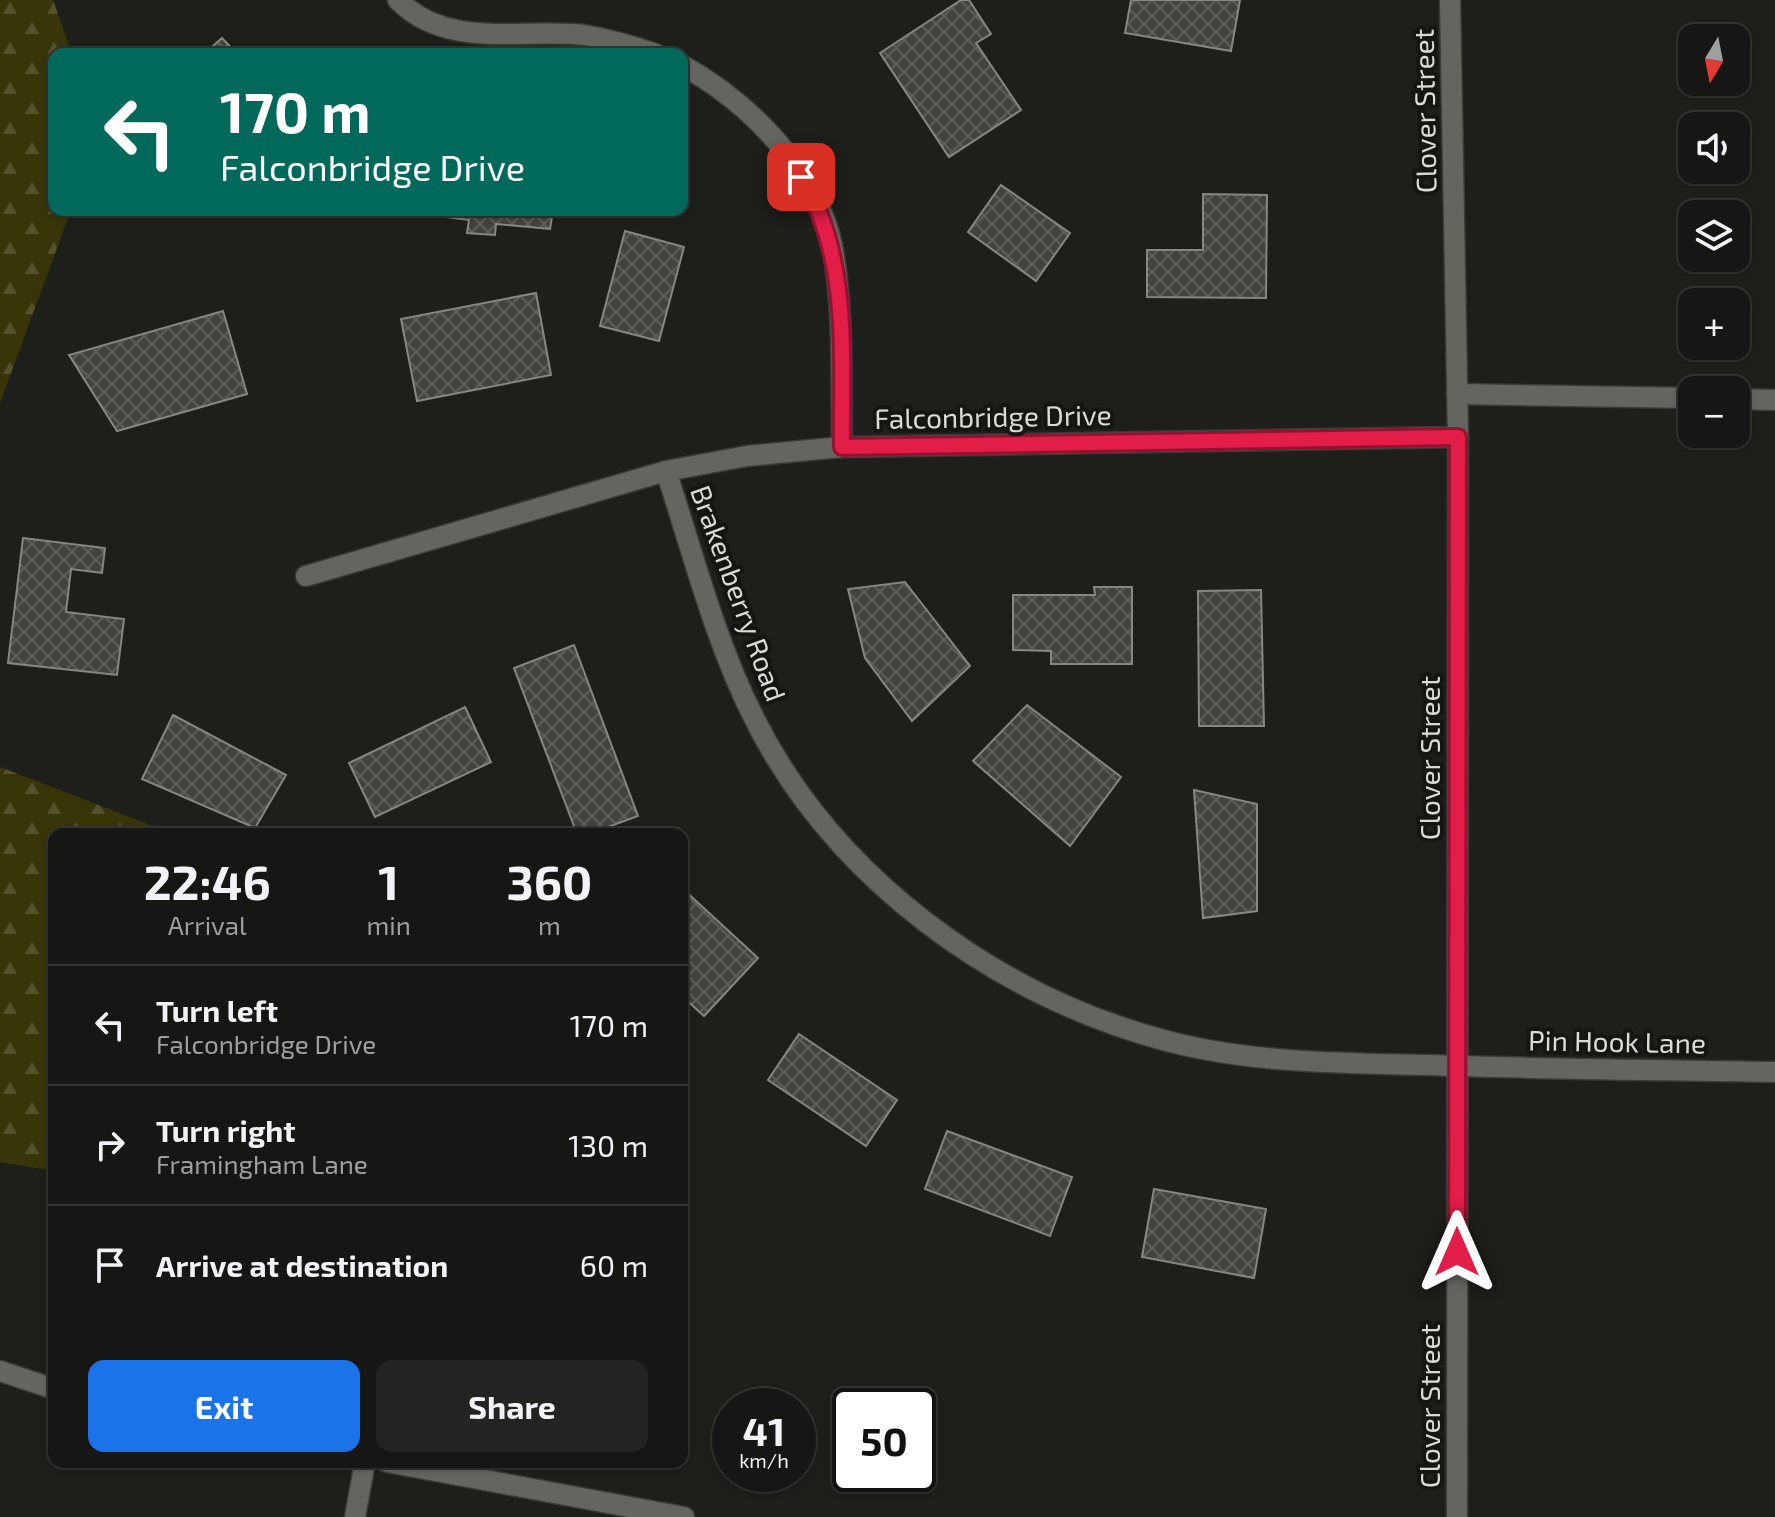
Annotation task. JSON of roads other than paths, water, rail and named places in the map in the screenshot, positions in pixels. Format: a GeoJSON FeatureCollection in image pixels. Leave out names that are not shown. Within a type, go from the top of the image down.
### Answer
{"type":"FeatureCollection","features":[{"type":"Feature","properties":{"kind":"street"},"geometry":{"type":"LineString","coordinates":[[398,0],[425,19],[470,32],[584,35],[633,48]]}},
{"type":"Feature","properties":{"kind":"street","name":"Clover Street"},"geometry":{"type":"LineString","coordinates":[[1450,0],[1458,437],[1457,1517]]}},
{"type":"Feature","properties":{"kind":"street"},"geometry":{"type":"LineString","coordinates":[[688,68],[719,86],[756,120],[787,155],[814,199],[832,247],[839,301],[842,447]]}},
{"type":"Feature","properties":{"kind":"street"},"geometry":{"type":"LineString","coordinates":[[1457,394],[1678,398]]}},
{"type":"Feature","properties":{"kind":"street"},"geometry":{"type":"LineString","coordinates":[[1750,399],[1775,400]]}},
{"type":"Feature","properties":{"kind":"street","name":"Falconbridge Drive"},"geometry":{"type":"LineString","coordinates":[[306,576],[666,471],[747,456],[842,447],[1458,437]]}},
{"type":"Feature","properties":{"kind":"street","name":"Brakenberry Road"},"geometry":{"type":"LineString","coordinates":[[666,471],[725,650],[753,718],[790,781],[875,879],[970,955],[1031,991],[1098,1019],[1169,1042],[1254,1056],[1457,1066]]}},
{"type":"Feature","properties":{"kind":"street","name":"Pin Hook Lane"},"geometry":{"type":"LineString","coordinates":[[1457,1066],[1775,1072]]}},
{"type":"Feature","properties":{"kind":"street"},"geometry":{"type":"LineString","coordinates":[[0,1371],[48,1387]]}},
{"type":"Feature","properties":{"kind":"street"},"geometry":{"type":"LineString","coordinates":[[355,1517],[364,1468]]}},
{"type":"Feature","properties":{"kind":"street"},"geometry":{"type":"LineString","coordinates":[[419,1468],[684,1517]]}}]}
